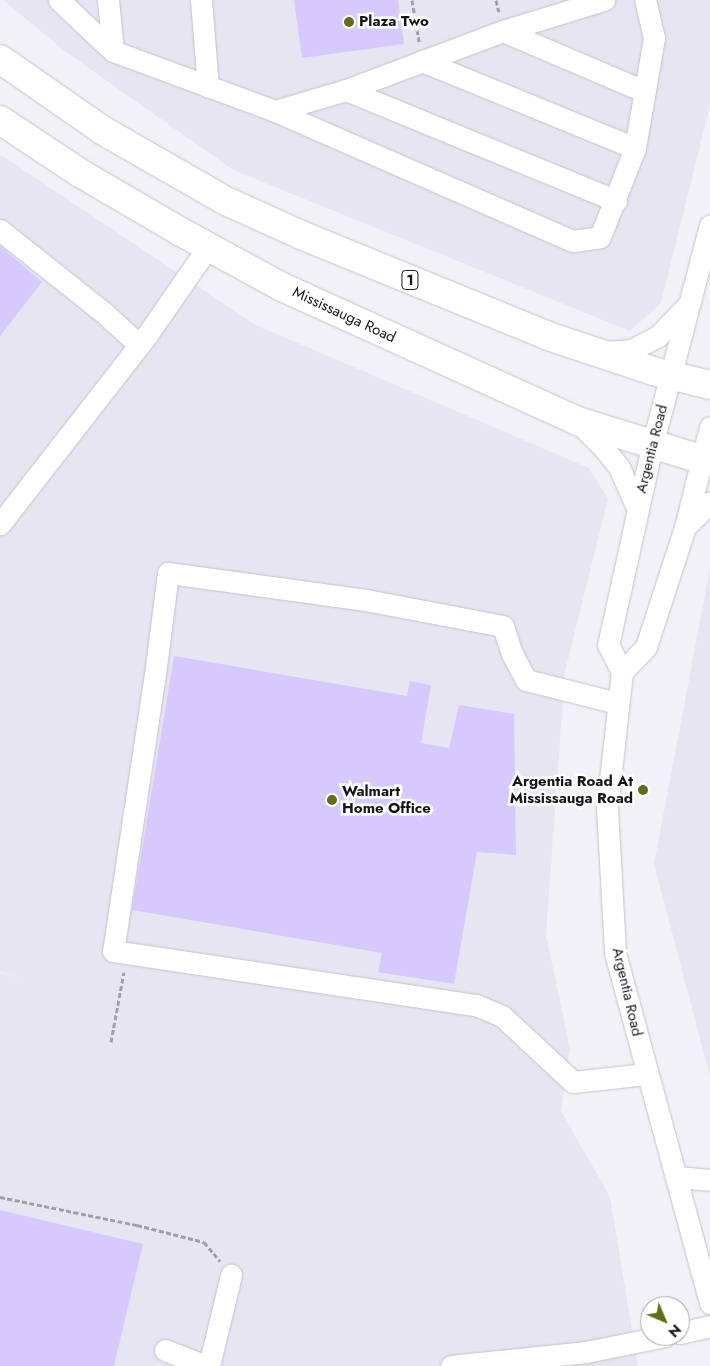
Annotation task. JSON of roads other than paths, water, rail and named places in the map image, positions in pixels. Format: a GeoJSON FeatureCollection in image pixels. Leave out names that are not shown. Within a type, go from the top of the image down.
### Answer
{"type":"FeatureCollection","features":[{"type":"Feature","properties":{"kind":"main road","name":"1"},"geometry":{"type":"LineString","coordinates":[[0,59],[102,130],[226,201],[301,235],[548,336],[670,376],[710,385]]}},
{"type":"Feature","properties":{"kind":"main road","name":"Mississauga Road"},"geometry":{"type":"LineString","coordinates":[[0,120],[80,173],[208,247],[322,306],[578,421],[706,462]]}},
{"type":"Feature","properties":{"kind":"street"},"geometry":{"type":"LineString","coordinates":[[59,0],[113,51],[275,111],[573,241],[600,237],[616,201],[635,148],[654,38],[645,0]]}},
{"type":"Feature","properties":{"kind":"street"},"geometry":{"type":"LineString","coordinates":[[108,0],[113,51]]}},
{"type":"Feature","properties":{"kind":"street"},"geometry":{"type":"LineString","coordinates":[[201,0],[208,86]]}},
{"type":"Feature","properties":{"kind":"street"},"geometry":{"type":"LineString","coordinates":[[275,111],[346,90],[503,31],[604,0]]}},
{"type":"Feature","properties":{"kind":"street"},"geometry":{"type":"LineString","coordinates":[[503,31],[644,91]]}},
{"type":"Feature","properties":{"kind":"street"},"geometry":{"type":"LineString","coordinates":[[422,61],[635,148]]}},
{"type":"Feature","properties":{"kind":"street"},"geometry":{"type":"LineString","coordinates":[[346,90],[616,201]]}},
{"type":"Feature","properties":{"kind":"street","name":"Argentia Road"},"geometry":{"type":"LineString","coordinates":[[710,225],[652,446],[608,646],[622,672],[617,703],[607,808],[615,953],[710,1303]]}},
{"type":"Feature","properties":{"kind":"street"},"geometry":{"type":"LineString","coordinates":[[0,230],[95,305],[140,345]]}},
{"type":"Feature","properties":{"kind":"street"},"geometry":{"type":"LineString","coordinates":[[0,524],[140,345],[208,247]]}},
{"type":"Feature","properties":{"kind":"street"},"geometry":{"type":"LineString","coordinates":[[597,352],[630,350],[658,336],[690,303]]}},
{"type":"Feature","properties":{"kind":"street"},"geometry":{"type":"LineString","coordinates":[[578,421],[619,466],[637,508]]}},
{"type":"Feature","properties":{"kind":"street"},"geometry":{"type":"LineString","coordinates":[[622,672],[646,647],[706,462],[710,427]]}},
{"type":"Feature","properties":{"kind":"street"},"geometry":{"type":"LineString","coordinates":[[685,527],[710,502]]}},
{"type":"Feature","properties":{"kind":"street"},"geometry":{"type":"LineString","coordinates":[[617,703],[526,680],[512,654],[504,626],[311,591],[168,573],[156,674],[114,951],[476,1005],[502,1016],[573,1082],[647,1074]]}},
{"type":"Feature","properties":{"kind":"street"},"geometry":{"type":"LineString","coordinates":[[677,1177],[710,1180]]}},
{"type":"Feature","properties":{"kind":"street"},"geometry":{"type":"LineString","coordinates":[[165,1350],[208,1366],[231,1275]]}},
{"type":"Feature","properties":{"kind":"street"},"geometry":{"type":"LineString","coordinates":[[690,1331],[710,1326]]}},
{"type":"Feature","properties":{"kind":"street"},"geometry":{"type":"LineString","coordinates":[[451,1366],[586,1359],[640,1343]]}},
{"type":"Feature","properties":{"kind":"place","name":"Plaza Two"},"geometry":{"type":"Point","coordinates":[349,22]}},
{"type":"Feature","properties":{"kind":"place","name":"Argentia Road At Mississauga Road"},"geometry":{"type":"Point","coordinates":[643,790]}},
{"type":"Feature","properties":{"kind":"place","name":"Walmart Home Office"},"geometry":{"type":"Point","coordinates":[332,800]}}]}
